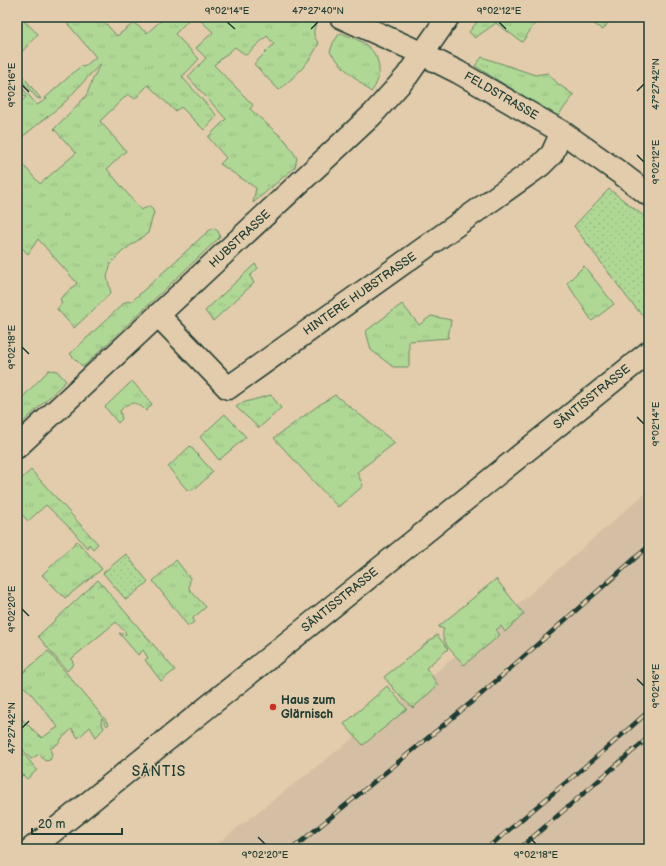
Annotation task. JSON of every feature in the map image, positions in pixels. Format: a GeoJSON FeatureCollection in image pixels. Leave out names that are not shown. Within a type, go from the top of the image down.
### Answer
{"type":"FeatureCollection","features":[{"type":"Feature","properties":{"kind":"street","name":"FELDSTRASSE"},"geometry":{"type":"LineString","coordinates":[[341,17],[423,54],[458,72],[562,132],[649,195]]}},
{"type":"Feature","properties":{"kind":"street","name":"HUBSTRASSE"},"geometry":{"type":"LineString","coordinates":[[17,448],[372,115],[402,82],[448,17]]}},
{"type":"Feature","properties":{"kind":"street","name":"HINTERE HUBSTRASSE"},"geometry":{"type":"LineString","coordinates":[[158,315],[228,388],[541,165],[552,154],[562,132]]}},
{"type":"Feature","properties":{"kind":"street","name":"SÄNTISSTRASSE"},"geometry":{"type":"LineString","coordinates":[[31,849],[649,352]]}},
{"type":"Feature","properties":{"kind":"shaded area"},"geometry":{"type":"Polygon","coordinates":[[[649,490],[649,849],[210,849],[405,698],[516,606],[649,490]]]}},
{"type":"Feature","properties":{"kind":"green space"},"geometry":{"type":"Polygon","coordinates":[[[17,17],[20,17],[38,34],[17,57],[17,17]]]}},
{"type":"Feature","properties":{"kind":"green space"},"geometry":{"type":"Polygon","coordinates":[[[69,17],[100,17],[117,36],[134,23],[147,33],[165,17],[191,17],[175,34],[199,59],[182,77],[217,116],[204,130],[181,107],[175,111],[148,85],[135,99],[128,94],[100,121],[126,151],[107,169],[141,210],[150,206],[154,212],[148,233],[123,251],[111,263],[107,277],[111,293],[74,328],[57,309],[62,303],[60,299],[77,283],[38,239],[28,254],[22,248],[17,252],[17,158],[40,184],[76,153],[54,129],[86,96],[100,64],[63,104],[22,137],[17,130],[17,103],[19,104],[26,97],[17,87],[17,82],[37,105],[47,99],[45,98],[81,66],[84,67],[96,57],[67,23],[70,19],[69,17]]]}},
{"type":"Feature","properties":{"kind":"green space"},"geometry":{"type":"Polygon","coordinates":[[[197,17],[307,17],[317,22],[314,33],[315,38],[319,43],[302,69],[279,90],[254,64],[274,44],[267,36],[246,55],[235,47],[214,65],[253,105],[250,109],[286,141],[297,158],[295,167],[253,203],[256,188],[220,164],[226,158],[208,137],[226,119],[188,77],[206,58],[196,48],[213,32],[197,17]]]}},
{"type":"Feature","properties":{"kind":"green space"},"geometry":{"type":"Polygon","coordinates":[[[481,17],[540,17],[522,42],[496,23],[475,38],[469,32],[481,17]]]}},
{"type":"Feature","properties":{"kind":"green space"},"geometry":{"type":"Polygon","coordinates":[[[584,17],[612,17],[603,30],[584,17]]]}},
{"type":"Feature","properties":{"kind":"green space"},"geometry":{"type":"Polygon","coordinates":[[[340,33],[354,38],[367,46],[376,57],[379,72],[376,83],[371,92],[345,69],[330,52],[333,43],[340,33]]]}},
{"type":"Feature","properties":{"kind":"green space"},"geometry":{"type":"Polygon","coordinates":[[[482,57],[535,75],[548,73],[558,84],[574,95],[557,117],[475,66],[482,57]]]}},
{"type":"Feature","properties":{"kind":"green space"},"geometry":{"type":"Polygon","coordinates":[[[17,69],[41,99],[37,98],[17,75],[17,69]]]}},
{"type":"Feature","properties":{"kind":"green space"},"geometry":{"type":"Polygon","coordinates":[[[609,189],[649,220],[649,323],[629,300],[574,226],[609,189]]]}},
{"type":"Feature","properties":{"kind":"green space"},"geometry":{"type":"Polygon","coordinates":[[[213,228],[218,231],[220,237],[84,366],[82,366],[70,354],[125,302],[132,301],[213,228]]]}},
{"type":"Feature","properties":{"kind":"green space"},"geometry":{"type":"Polygon","coordinates":[[[255,264],[258,268],[250,276],[254,283],[213,321],[205,311],[255,264]]]}},
{"type":"Feature","properties":{"kind":"green space"},"geometry":{"type":"Polygon","coordinates":[[[584,266],[614,304],[592,321],[567,283],[584,266]]]}},
{"type":"Feature","properties":{"kind":"green space"},"geometry":{"type":"Polygon","coordinates":[[[402,304],[419,325],[431,316],[451,320],[448,338],[409,341],[409,367],[393,367],[371,350],[366,331],[402,304]]]}},
{"type":"Feature","properties":{"kind":"green space"},"geometry":{"type":"Polygon","coordinates":[[[49,370],[57,371],[66,381],[17,428],[17,403],[49,370]]]}},
{"type":"Feature","properties":{"kind":"green space"},"geometry":{"type":"Polygon","coordinates":[[[132,381],[152,404],[146,411],[139,405],[133,403],[123,407],[120,411],[122,419],[118,423],[105,407],[132,381]]]}},
{"type":"Feature","properties":{"kind":"green space"},"geometry":{"type":"Polygon","coordinates":[[[271,395],[281,408],[259,428],[236,407],[242,403],[271,395]]]}},
{"type":"Feature","properties":{"kind":"green space"},"geometry":{"type":"Polygon","coordinates":[[[335,395],[395,443],[357,472],[363,486],[338,507],[274,438],[335,395]]]}},
{"type":"Feature","properties":{"kind":"green space"},"geometry":{"type":"Polygon","coordinates":[[[225,414],[246,437],[219,460],[200,437],[225,414]]]}},
{"type":"Feature","properties":{"kind":"green space"},"geometry":{"type":"Polygon","coordinates":[[[190,446],[213,472],[196,488],[188,491],[168,467],[190,446]]]}},
{"type":"Feature","properties":{"kind":"green space"},"geometry":{"type":"Polygon","coordinates":[[[31,470],[98,544],[93,549],[89,544],[87,548],[73,531],[46,505],[28,521],[17,509],[17,483],[31,470]]]}},
{"type":"Feature","properties":{"kind":"green space"},"geometry":{"type":"Polygon","coordinates":[[[77,541],[102,569],[65,598],[42,575],[77,541]]]}},
{"type":"Feature","properties":{"kind":"green space"},"geometry":{"type":"Polygon","coordinates":[[[126,554],[148,582],[126,600],[103,573],[126,554]]]}},
{"type":"Feature","properties":{"kind":"green space"},"geometry":{"type":"Polygon","coordinates":[[[176,560],[190,578],[189,589],[206,607],[193,618],[194,622],[188,626],[153,581],[176,560]]]}},
{"type":"Feature","properties":{"kind":"green space"},"geometry":{"type":"Polygon","coordinates":[[[496,579],[524,614],[505,632],[501,626],[496,630],[500,635],[464,665],[443,638],[444,629],[438,627],[496,579]]]}},
{"type":"Feature","properties":{"kind":"green space"},"geometry":{"type":"Polygon","coordinates":[[[98,580],[175,670],[161,681],[145,660],[148,658],[143,650],[138,655],[119,633],[125,635],[126,633],[116,622],[71,659],[74,664],[67,671],[38,636],[98,580]]]}},
{"type":"Feature","properties":{"kind":"green space"},"geometry":{"type":"Polygon","coordinates":[[[437,635],[448,649],[426,668],[438,685],[413,708],[398,694],[384,677],[437,635]]]}},
{"type":"Feature","properties":{"kind":"green space"},"geometry":{"type":"Polygon","coordinates":[[[48,651],[109,724],[107,726],[102,718],[101,721],[104,728],[96,737],[90,727],[78,738],[72,729],[61,739],[60,742],[50,749],[52,755],[50,760],[45,761],[39,754],[31,759],[17,743],[17,715],[42,738],[58,727],[29,691],[17,681],[17,678],[48,651]]]}},
{"type":"Feature","properties":{"kind":"green space"},"geometry":{"type":"Polygon","coordinates":[[[387,686],[407,709],[363,745],[344,724],[387,686]]]}},
{"type":"Feature","properties":{"kind":"green space"},"geometry":{"type":"Polygon","coordinates":[[[19,748],[37,770],[27,779],[23,775],[17,779],[17,749],[19,748]]]}},
{"type":"Feature","properties":{"kind":"railway"},"geometry":{"type":"LineString","coordinates":[[292,849],[479,696],[649,546]]}},
{"type":"Feature","properties":{"kind":"railway"},"geometry":{"type":"LineString","coordinates":[[486,849],[606,749],[649,711]]}},
{"type":"Feature","properties":{"kind":"railway"},"geometry":{"type":"LineString","coordinates":[[519,849],[649,737]]}},
{"type":"Feature","properties":{"kind":"place","name":"Haus zum Glärnisch"},"geometry":{"type":"Point","coordinates":[273,707]}},
{"type":"Feature","properties":{"kind":"district","name":"SÄNTIS"},"geometry":{"type":"Point","coordinates":[159,771]}}]}
